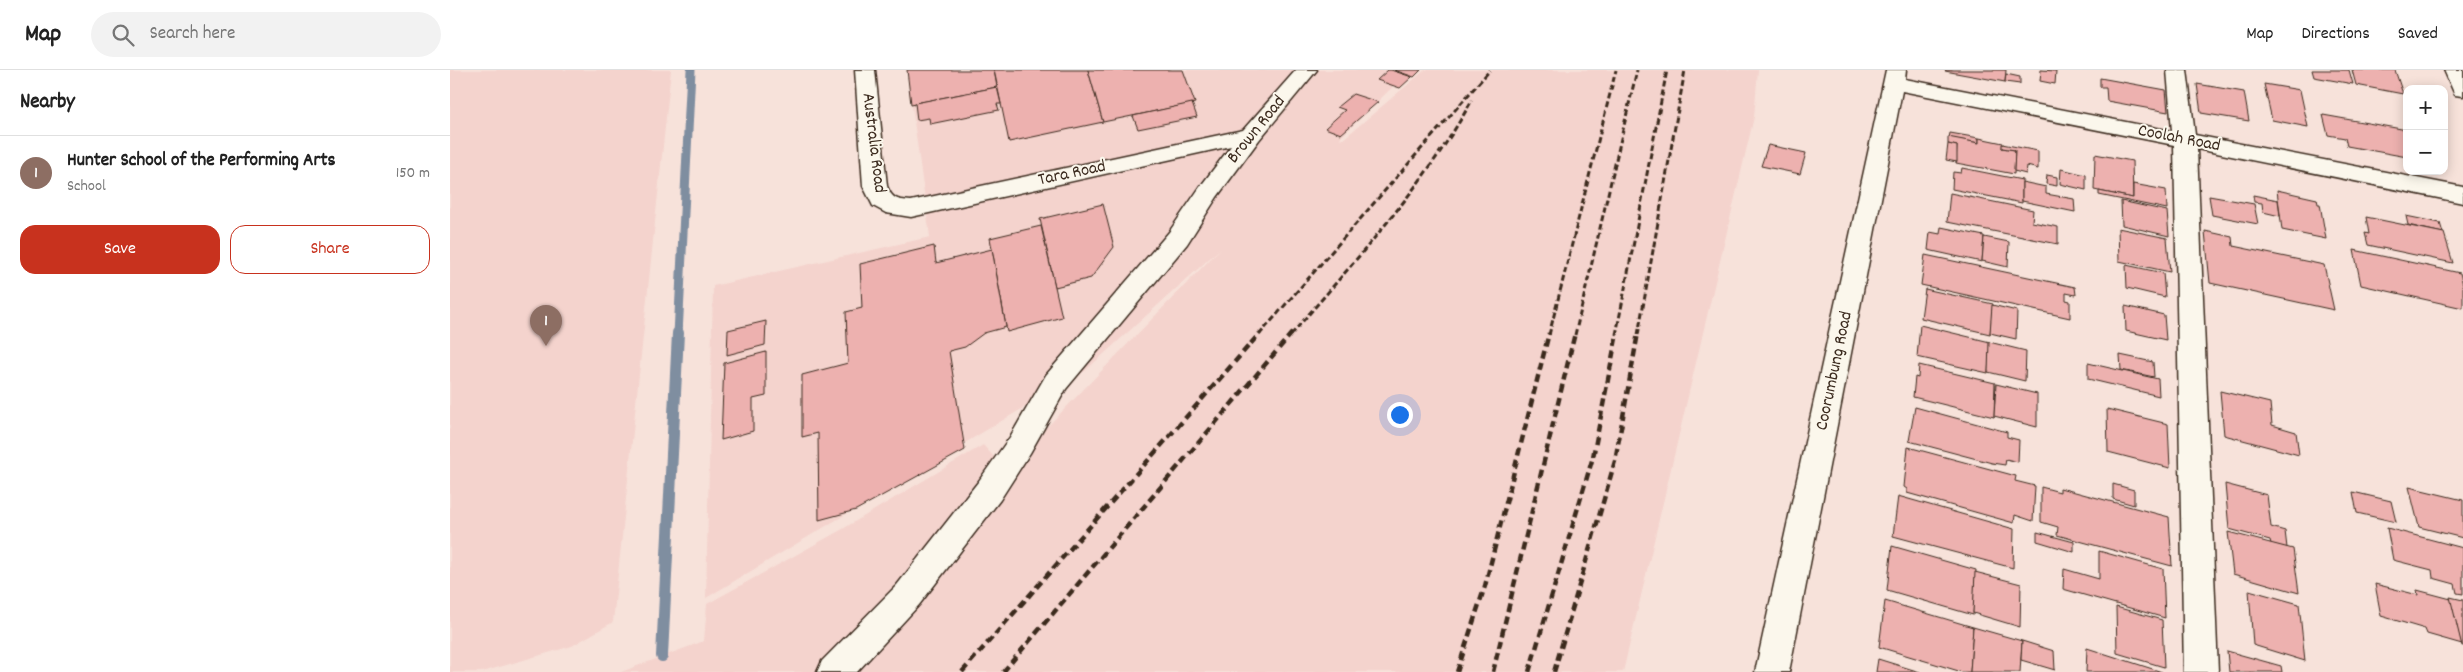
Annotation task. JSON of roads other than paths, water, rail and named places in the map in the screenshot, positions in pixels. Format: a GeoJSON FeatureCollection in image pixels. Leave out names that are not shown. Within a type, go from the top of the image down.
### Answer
{"type":"FeatureCollection","features":[{"type":"Feature","properties":{"kind":"street","name":"Australia Road"},"geometry":{"type":"LineString","coordinates":[[865,70],[875,186],[880,201],[894,208]]}},
{"type":"Feature","properties":{"kind":"street","name":"Brown Road"},"geometry":{"type":"LineString","coordinates":[[834,672],[920,580],[989,491],[1020,445],[1056,382],[1178,238],[1208,192],[1251,135],[1307,70]]}},
{"type":"Feature","properties":{"kind":"street"},"geometry":{"type":"LineString","coordinates":[[2177,70],[2187,164],[2201,672]]}},
{"type":"Feature","properties":{"kind":"street"},"geometry":{"type":"LineString","coordinates":[[2454,70],[2463,90]]}},
{"type":"Feature","properties":{"kind":"street","name":"Coolah Road"},"geometry":{"type":"LineString","coordinates":[[1895,77],[2183,140],[2463,194]]}},
{"type":"Feature","properties":{"kind":"street","name":"Coorumbung Road"},"geometry":{"type":"LineString","coordinates":[[1772,672],[1895,77]]}},
{"type":"Feature","properties":{"kind":"street","name":"Tara Road"},"geometry":{"type":"LineString","coordinates":[[894,208],[911,209],[1251,135]]}},
{"type":"Feature","properties":{"kind":"waterway"},"geometry":{"type":"LineString","coordinates":[[678,335],[691,70]]}},
{"type":"Feature","properties":{"kind":"waterway"},"geometry":{"type":"LineString","coordinates":[[662,656],[678,333]]}},
{"type":"Feature","properties":{"kind":"railway"},"geometry":{"type":"LineString","coordinates":[[1259,335],[1490,70]]}},
{"type":"Feature","properties":{"kind":"railway"},"geometry":{"type":"LineString","coordinates":[[1549,335],[1616,70]]}},
{"type":"Feature","properties":{"kind":"railway"},"geometry":{"type":"LineString","coordinates":[[1575,335],[1637,70]]}},
{"type":"Feature","properties":{"kind":"railway"},"geometry":{"type":"LineString","coordinates":[[1616,335],[1667,70]]}},
{"type":"Feature","properties":{"kind":"railway"},"geometry":{"type":"LineString","coordinates":[[1638,335],[1685,70]]}},
{"type":"Feature","properties":{"kind":"railway"},"geometry":{"type":"LineString","coordinates":[[1291,335],[1364,251],[1411,193],[1453,132],[1472,100]]}},
{"type":"Feature","properties":{"kind":"railway"},"geometry":{"type":"LineString","coordinates":[[962,672],[1260,333]]}},
{"type":"Feature","properties":{"kind":"railway"},"geometry":{"type":"LineString","coordinates":[[1003,672],[1292,333]]}},
{"type":"Feature","properties":{"kind":"railway"},"geometry":{"type":"LineString","coordinates":[[1457,672],[1485,586],[1549,333]]}},
{"type":"Feature","properties":{"kind":"railway"},"geometry":{"type":"LineString","coordinates":[[1493,672],[1575,333]]}},
{"type":"Feature","properties":{"kind":"railway"},"geometry":{"type":"LineString","coordinates":[[1529,672],[1593,457],[1617,333]]}},
{"type":"Feature","properties":{"kind":"railway"},"geometry":{"type":"LineString","coordinates":[[1554,672],[1615,461],[1638,333]]}},
{"type":"Feature","properties":{"kind":"place","name":"Hunter School of the Performing Arts"},"geometry":{"type":"Point","coordinates":[546,346]}}]}
